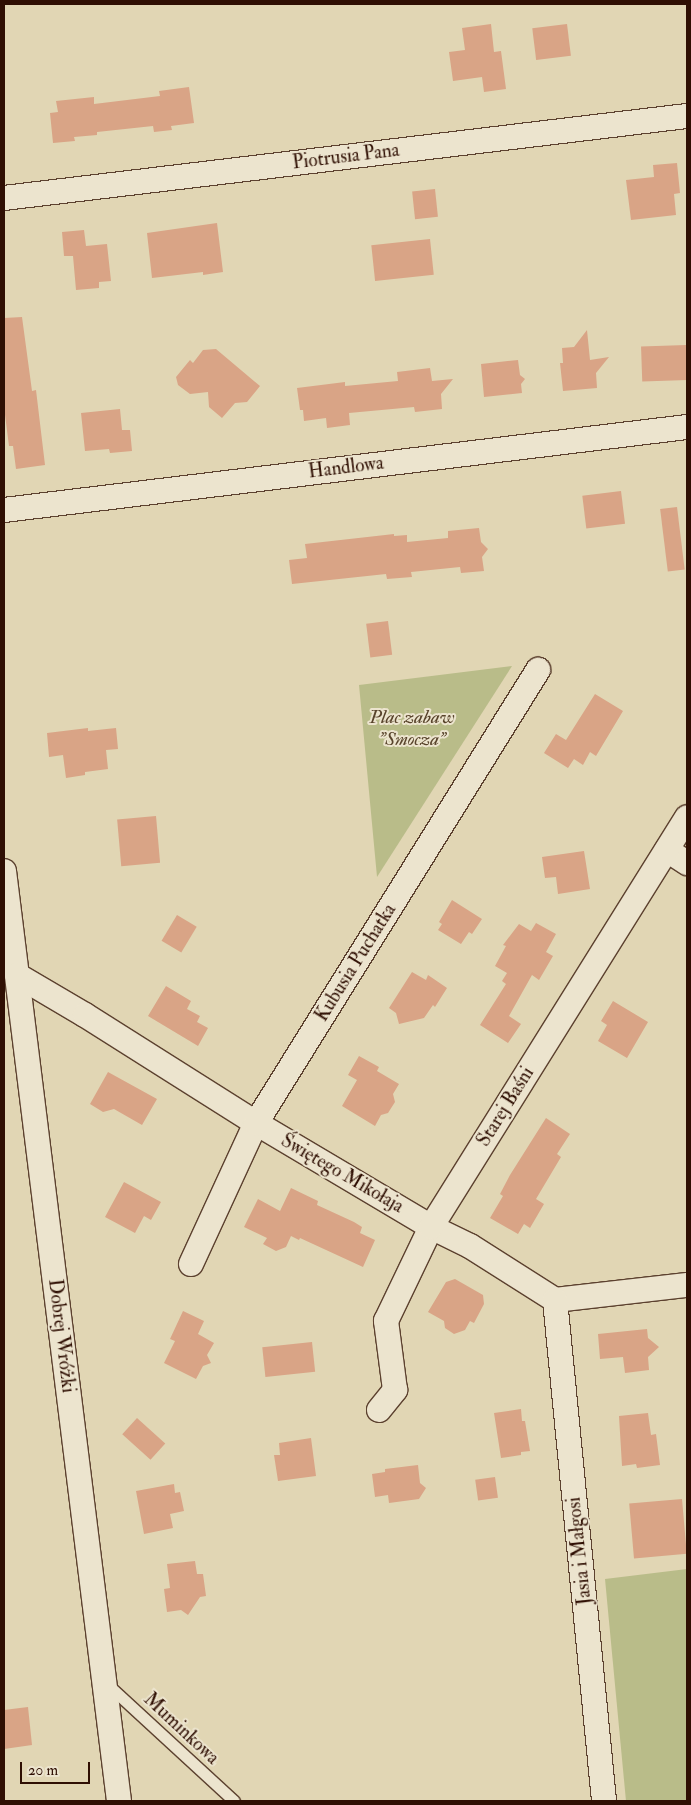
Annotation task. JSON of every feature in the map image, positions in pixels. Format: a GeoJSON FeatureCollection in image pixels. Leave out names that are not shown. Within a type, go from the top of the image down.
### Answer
{"type":"FeatureCollection","features":[{"type":"Feature","properties":{"kind":"street","name":"Piotrusia Pana"},"geometry":{"type":"LineString","coordinates":[[4,198],[687,116]]}},
{"type":"Feature","properties":{"kind":"street","name":"Handlowa"},"geometry":{"type":"LineString","coordinates":[[4,510],[687,427]]}},
{"type":"Feature","properties":{"kind":"street","name":"Kubusia Puchatka"},"geometry":{"type":"LineString","coordinates":[[191,1264],[256,1123],[538,670]]}},
{"type":"Feature","properties":{"kind":"street","name":"Starej Baśni"},"geometry":{"type":"LineString","coordinates":[[379,1410],[395,1390],[386,1321],[431,1227],[687,818]]}},
{"type":"Feature","properties":{"kind":"street"},"geometry":{"type":"LineString","coordinates":[[667,850],[687,863]]}},
{"type":"Feature","properties":{"kind":"street","name":"Dobrej Wróżki"},"geometry":{"type":"LineString","coordinates":[[4,871],[119,1801]]}},
{"type":"Feature","properties":{"kind":"street","name":"Świętego Mikołaja"},"geometry":{"type":"LineString","coordinates":[[17,975],[256,1123],[431,1227],[470,1246],[555,1300]]}},
{"type":"Feature","properties":{"kind":"street"},"geometry":{"type":"LineString","coordinates":[[555,1300],[687,1285]]}},
{"type":"Feature","properties":{"kind":"street","name":"Jasia i Małgosi"},"geometry":{"type":"LineString","coordinates":[[555,1300],[604,1801]]}},
{"type":"Feature","properties":{"kind":"lane","name":"Muminkowa"},"geometry":{"type":"LineString","coordinates":[[104,1682],[234,1801]]}},
{"type":"Feature","properties":{"kind":"green space","name":"Plac zabaw \"Smocza\""},"geometry":{"type":"Polygon","coordinates":[[[512,666],[377,877],[359,685],[512,666]]]}},
{"type":"Feature","properties":{"kind":"green space"},"geometry":{"type":"Polygon","coordinates":[[[687,1569],[687,1801],[626,1801],[605,1579],[687,1569]]]}},
{"type":"Feature","properties":{"kind":"building"},"geometry":{"type":"Polygon","coordinates":[[[491,24],[494,52],[501,51],[506,89],[484,92],[482,77],[453,81],[449,52],[465,50],[462,28],[491,24]]]}},
{"type":"Feature","properties":{"kind":"building"},"geometry":{"type":"Polygon","coordinates":[[[567,24],[571,56],[536,60],[532,28],[567,24]]]}},
{"type":"Feature","properties":{"kind":"building"},"geometry":{"type":"Polygon","coordinates":[[[189,87],[194,123],[171,126],[172,130],[154,132],[153,126],[97,132],[97,135],[74,137],[75,141],[53,143],[50,113],[58,112],[56,101],[94,97],[94,104],[160,96],[159,91],[189,87]]]}},
{"type":"Feature","properties":{"kind":"building"},"geometry":{"type":"Polygon","coordinates":[[[677,163],[680,193],[674,194],[676,215],[631,220],[626,180],[654,177],[653,165],[677,163]]]}},
{"type":"Feature","properties":{"kind":"building"},"geometry":{"type":"Polygon","coordinates":[[[435,189],[438,217],[415,219],[412,191],[435,189]]]}},
{"type":"Feature","properties":{"kind":"building"},"geometry":{"type":"Polygon","coordinates":[[[217,223],[223,272],[203,275],[203,272],[152,278],[147,233],[217,223]]]}},
{"type":"Feature","properties":{"kind":"building"},"geometry":{"type":"Polygon","coordinates":[[[84,230],[86,246],[107,244],[111,281],[99,282],[99,288],[76,290],[73,256],[64,256],[62,232],[84,230]]]}},
{"type":"Feature","properties":{"kind":"building"},"geometry":{"type":"Polygon","coordinates":[[[430,239],[434,275],[375,281],[371,245],[430,239]]]}},
{"type":"Feature","properties":{"kind":"building"},"geometry":{"type":"Polygon","coordinates":[[[22,317],[32,391],[36,390],[45,465],[16,469],[13,446],[9,446],[4,407],[4,318],[22,317]]]}},
{"type":"Feature","properties":{"kind":"building"},"geometry":{"type":"Polygon","coordinates":[[[587,330],[590,360],[609,357],[596,373],[597,388],[563,391],[560,363],[563,363],[562,348],[574,347],[587,330]]]}},
{"type":"Feature","properties":{"kind":"building"},"geometry":{"type":"Polygon","coordinates":[[[686,345],[687,380],[642,382],[641,347],[686,345]]]}},
{"type":"Feature","properties":{"kind":"building"},"geometry":{"type":"Polygon","coordinates":[[[216,349],[260,386],[247,402],[235,403],[222,418],[209,407],[208,392],[190,394],[178,385],[176,377],[190,360],[193,363],[203,350],[216,349]]]}},
{"type":"Feature","properties":{"kind":"building"},"geometry":{"type":"Polygon","coordinates":[[[518,360],[520,375],[525,379],[521,384],[522,393],[484,397],[481,364],[518,360]]]}},
{"type":"Feature","properties":{"kind":"building"},"geometry":{"type":"Polygon","coordinates":[[[430,368],[432,381],[453,379],[441,394],[442,409],[415,412],[414,407],[349,413],[350,425],[327,428],[326,418],[304,421],[303,410],[300,410],[297,388],[345,382],[345,386],[398,381],[397,372],[430,368]]]}},
{"type":"Feature","properties":{"kind":"building"},"geometry":{"type":"Polygon","coordinates":[[[120,409],[122,430],[130,430],[132,451],[110,453],[109,449],[85,451],[81,413],[120,409]]]}},
{"type":"Feature","properties":{"kind":"building"},"geometry":{"type":"Polygon","coordinates":[[[621,491],[625,524],[586,529],[582,496],[621,491]]]}},
{"type":"Feature","properties":{"kind":"building"},"geometry":{"type":"Polygon","coordinates":[[[677,507],[685,570],[668,572],[660,509],[677,507]]]}},
{"type":"Feature","properties":{"kind":"building"},"geometry":{"type":"Polygon","coordinates":[[[479,528],[481,542],[488,549],[482,557],[484,571],[461,573],[460,567],[411,572],[412,577],[387,579],[386,574],[292,584],[289,560],[307,558],[305,544],[394,534],[394,536],[407,535],[407,542],[448,538],[448,531],[479,528]]]}},
{"type":"Feature","properties":{"kind":"building"},"geometry":{"type":"Polygon","coordinates":[[[388,621],[392,655],[370,657],[366,624],[388,621]]]}},
{"type":"Feature","properties":{"kind":"building"},"geometry":{"type":"Polygon","coordinates":[[[595,694],[623,711],[596,756],[590,752],[583,765],[574,759],[568,768],[544,753],[556,734],[566,740],[595,694]]]}},
{"type":"Feature","properties":{"kind":"building"},"geometry":{"type":"Polygon","coordinates":[[[88,728],[88,731],[116,728],[118,749],[106,750],[108,769],[85,772],[85,775],[66,778],[63,755],[49,757],[47,733],[88,728]]]}},
{"type":"Feature","properties":{"kind":"building"},"geometry":{"type":"Polygon","coordinates":[[[156,816],[160,863],[121,866],[117,819],[156,816]]]}},
{"type":"Feature","properties":{"kind":"building"},"geometry":{"type":"Polygon","coordinates":[[[584,851],[590,889],[558,894],[556,877],[545,878],[542,857],[584,851]]]}},
{"type":"Feature","properties":{"kind":"building"},"geometry":{"type":"Polygon","coordinates":[[[452,900],[482,919],[472,934],[469,932],[461,944],[438,930],[442,924],[439,922],[452,900]]]}},
{"type":"Feature","properties":{"kind":"building"},"geometry":{"type":"Polygon","coordinates":[[[177,915],[197,927],[181,953],[162,941],[177,915]]]}},
{"type":"Feature","properties":{"kind":"building"},"geometry":{"type":"Polygon","coordinates":[[[536,923],[556,934],[546,952],[553,956],[539,980],[532,975],[509,1016],[521,1024],[508,1043],[480,1025],[506,984],[502,981],[507,973],[495,966],[506,946],[503,945],[519,924],[531,931],[536,923]]]}},
{"type":"Feature","properties":{"kind":"building"},"geometry":{"type":"Polygon","coordinates":[[[412,972],[426,980],[428,975],[447,988],[435,1007],[433,1005],[424,1018],[399,1024],[396,1013],[389,1008],[412,972]]]}},
{"type":"Feature","properties":{"kind":"building"},"geometry":{"type":"Polygon","coordinates":[[[166,986],[191,1001],[187,1009],[200,1016],[197,1022],[208,1028],[198,1046],[148,1016],[166,986]]]}},
{"type":"Feature","properties":{"kind":"building"},"geometry":{"type":"Polygon","coordinates":[[[613,1001],[648,1022],[627,1058],[598,1041],[607,1025],[601,1021],[613,1001]]]}},
{"type":"Feature","properties":{"kind":"building"},"geometry":{"type":"Polygon","coordinates":[[[359,1056],[379,1067],[377,1071],[399,1084],[393,1094],[395,1102],[388,1113],[381,1115],[375,1126],[342,1106],[357,1080],[348,1075],[359,1056]]]}},
{"type":"Feature","properties":{"kind":"building"},"geometry":{"type":"Polygon","coordinates":[[[108,1072],[157,1099],[142,1125],[114,1109],[103,1112],[90,1104],[108,1072]]]}},
{"type":"Feature","properties":{"kind":"building"},"geometry":{"type":"Polygon","coordinates":[[[546,1118],[570,1134],[557,1154],[561,1157],[536,1199],[544,1204],[530,1228],[524,1224],[518,1234],[490,1218],[503,1196],[500,1194],[510,1175],[546,1118]]]}},
{"type":"Feature","properties":{"kind":"building"},"geometry":{"type":"Polygon","coordinates":[[[124,1182],[161,1202],[151,1220],[144,1216],[135,1233],[105,1217],[124,1182]]]}},
{"type":"Feature","properties":{"kind":"building"},"geometry":{"type":"Polygon","coordinates":[[[291,1188],[318,1201],[317,1205],[354,1222],[362,1227],[360,1233],[375,1240],[363,1267],[300,1238],[299,1240],[291,1236],[286,1247],[276,1251],[263,1244],[267,1238],[244,1227],[258,1199],[280,1211],[291,1188]]]}},
{"type":"Feature","properties":{"kind":"building"},"geometry":{"type":"Polygon","coordinates":[[[455,1279],[483,1295],[484,1304],[474,1323],[470,1321],[465,1330],[454,1334],[445,1328],[444,1321],[428,1312],[446,1282],[455,1279]]]}},
{"type":"Feature","properties":{"kind":"building"},"geometry":{"type":"Polygon","coordinates":[[[183,1311],[204,1321],[198,1334],[214,1343],[207,1355],[211,1363],[203,1366],[196,1379],[164,1363],[175,1341],[170,1339],[183,1311]]]}},
{"type":"Feature","properties":{"kind":"building"},"geometry":{"type":"Polygon","coordinates":[[[647,1329],[648,1338],[659,1347],[648,1357],[649,1370],[625,1373],[623,1357],[600,1359],[598,1334],[647,1329]]]}},
{"type":"Feature","properties":{"kind":"building"},"geometry":{"type":"Polygon","coordinates":[[[312,1342],[315,1372],[265,1377],[262,1347],[312,1342]]]}},
{"type":"Feature","properties":{"kind":"building"},"geometry":{"type":"Polygon","coordinates":[[[521,1409],[522,1421],[525,1421],[530,1451],[521,1452],[521,1455],[501,1458],[494,1413],[521,1409]]]}},
{"type":"Feature","properties":{"kind":"building"},"geometry":{"type":"Polygon","coordinates":[[[648,1413],[651,1435],[656,1434],[660,1465],[637,1468],[636,1464],[622,1466],[619,1416],[648,1413]]]}},
{"type":"Feature","properties":{"kind":"building"},"geometry":{"type":"Polygon","coordinates":[[[137,1418],[165,1443],[151,1460],[122,1434],[137,1418]]]}},
{"type":"Feature","properties":{"kind":"building"},"geometry":{"type":"Polygon","coordinates":[[[311,1438],[316,1476],[278,1481],[274,1455],[280,1455],[279,1443],[311,1438]]]}},
{"type":"Feature","properties":{"kind":"building"},"geometry":{"type":"Polygon","coordinates":[[[418,1465],[420,1483],[426,1488],[419,1499],[389,1503],[388,1495],[375,1497],[372,1474],[385,1472],[385,1469],[418,1465]]]}},
{"type":"Feature","properties":{"kind":"building"},"geometry":{"type":"Polygon","coordinates":[[[495,1477],[498,1498],[478,1501],[475,1480],[495,1477]]]}},
{"type":"Feature","properties":{"kind":"building"},"geometry":{"type":"Polygon","coordinates":[[[174,1484],[175,1493],[180,1492],[184,1511],[170,1514],[173,1528],[144,1534],[136,1491],[174,1484]]]}},
{"type":"Feature","properties":{"kind":"building"},"geometry":{"type":"Polygon","coordinates":[[[682,1499],[687,1554],[634,1558],[629,1504],[682,1499]]]}},
{"type":"Feature","properties":{"kind":"building"},"geometry":{"type":"Polygon","coordinates":[[[195,1561],[197,1574],[203,1574],[206,1596],[200,1597],[188,1615],[181,1610],[167,1612],[164,1589],[170,1588],[167,1564],[195,1561]]]}},
{"type":"Feature","properties":{"kind":"building"},"geometry":{"type":"Polygon","coordinates":[[[28,1707],[32,1745],[4,1749],[4,1710],[28,1707]]]}}]}
